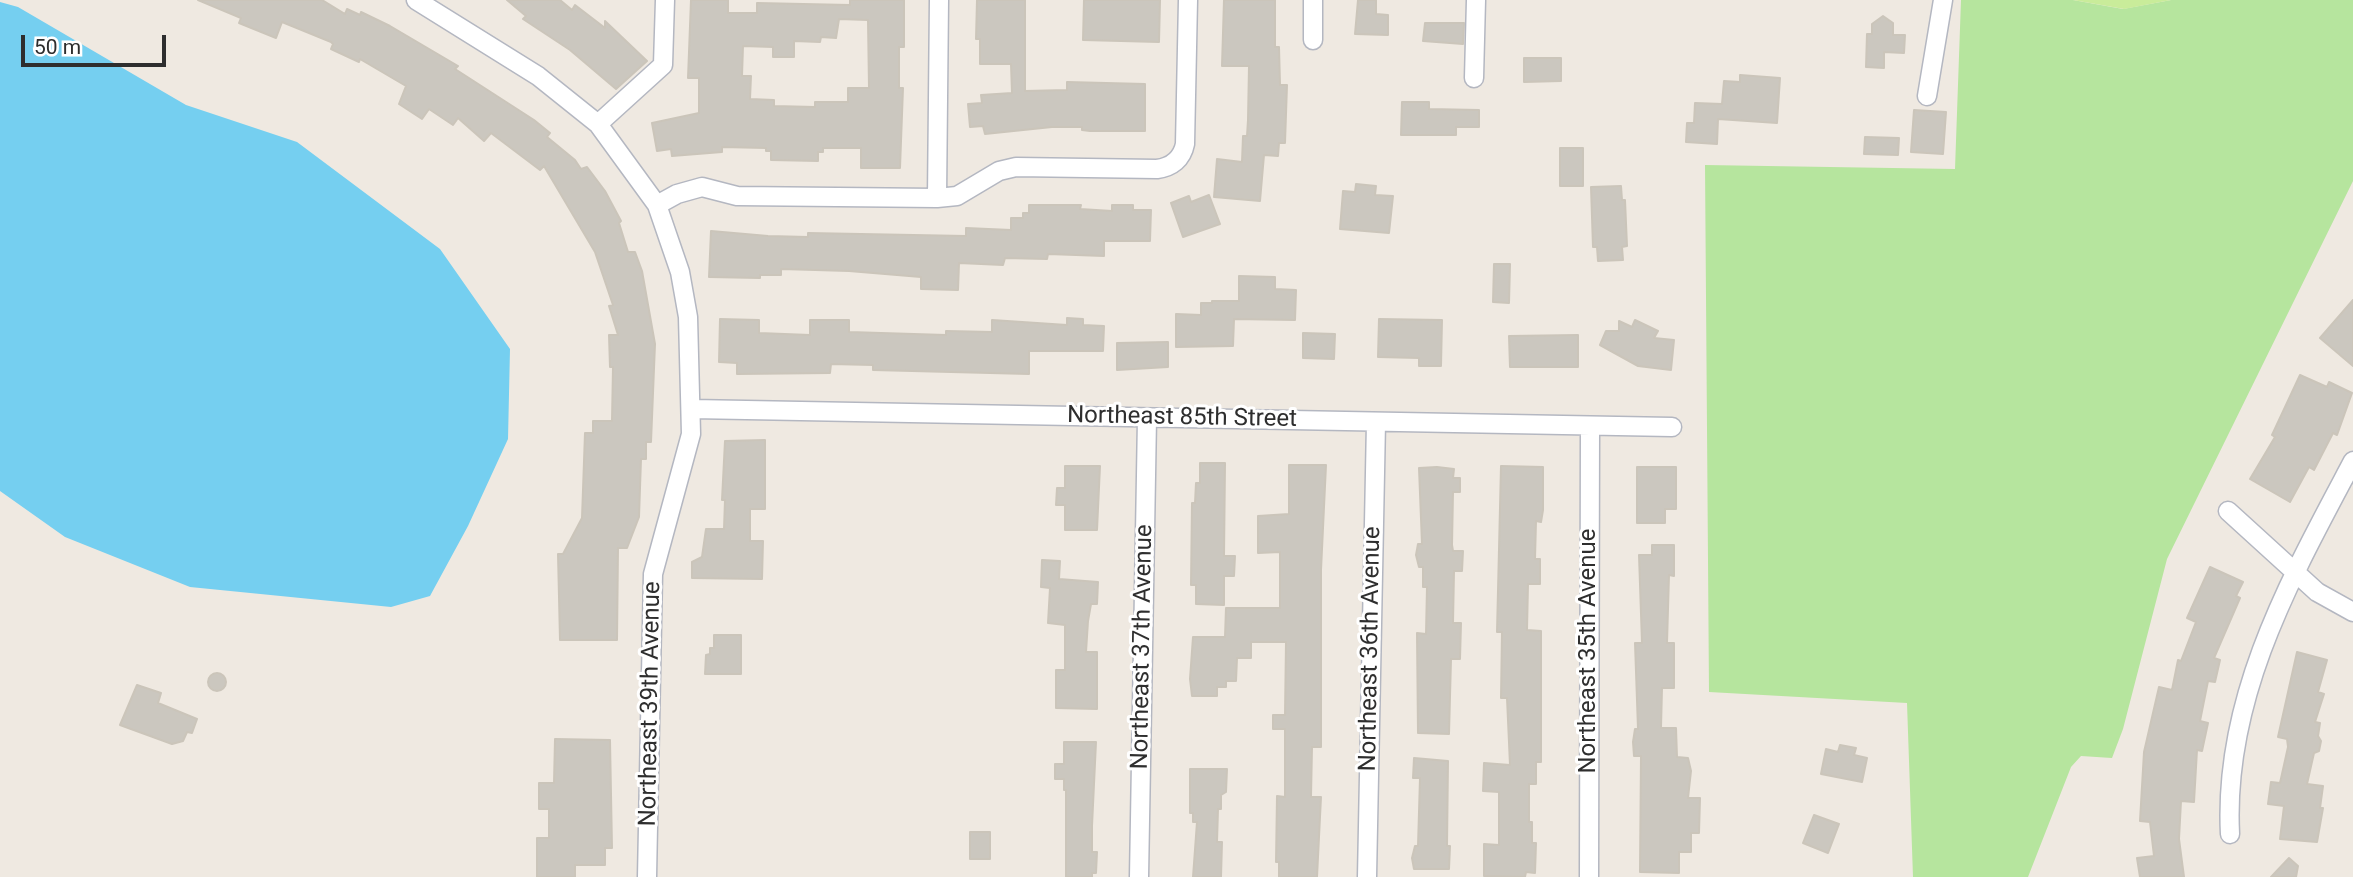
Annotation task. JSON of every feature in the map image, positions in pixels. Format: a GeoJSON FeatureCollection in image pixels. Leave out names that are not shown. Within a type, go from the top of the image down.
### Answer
{"type":"FeatureCollection","features":[{"type":"Feature","properties":{"kind":"street","name":"Northeast 39th Avenue"},"geometry":{"type":"LineString","coordinates":[[416,0],[538,76],[598,124],[657,205],[680,272],[688,317],[691,434],[653,575],[647,877]]}},
{"type":"Feature","properties":{"kind":"street"},"geometry":{"type":"LineString","coordinates":[[598,124],[663,65],[664,0]]}},
{"type":"Feature","properties":{"kind":"street"},"geometry":{"type":"LineString","coordinates":[[937,198],[939,0]]}},
{"type":"Feature","properties":{"kind":"street"},"geometry":{"type":"LineString","coordinates":[[657,205],[677,194],[702,187],[737,196],[937,198],[957,196],[1007,169],[1157,169],[1169,166],[1179,159],[1186,138],[1188,0]]}},
{"type":"Feature","properties":{"kind":"street"},"geometry":{"type":"LineString","coordinates":[[1313,0],[1313,40]]}},
{"type":"Feature","properties":{"kind":"street"},"geometry":{"type":"LineString","coordinates":[[1474,78],[1476,0]]}},
{"type":"Feature","properties":{"kind":"street"},"geometry":{"type":"LineString","coordinates":[[1927,96],[1942,0]]}},
{"type":"Feature","properties":{"kind":"street","name":"Northeast 85th Street"},"geometry":{"type":"LineString","coordinates":[[692,409],[1672,427]]}},
{"type":"Feature","properties":{"kind":"street","name":"Northeast 37th Avenue"},"geometry":{"type":"LineString","coordinates":[[1139,877],[1147,418]]}},
{"type":"Feature","properties":{"kind":"street","name":"Northeast 36th Avenue"},"geometry":{"type":"LineString","coordinates":[[1367,877],[1376,422]]}},
{"type":"Feature","properties":{"kind":"street","name":"Northeast 35th Avenue"},"geometry":{"type":"LineString","coordinates":[[1589,877],[1590,426]]}},
{"type":"Feature","properties":{"kind":"street"},"geometry":{"type":"LineString","coordinates":[[2230,834],[2228,791],[2231,769],[2259,651],[2294,572],[2353,461]]}},
{"type":"Feature","properties":{"kind":"street"},"geometry":{"type":"LineString","coordinates":[[2228,511],[2294,572],[2336,605],[2353,612]]}},
{"type":"Feature","properties":{"kind":"green space"},"geometry":{"type":"Polygon","coordinates":[[[1961,0],[2073,0],[2123,9],[2171,0],[2353,0],[2353,181],[2167,559],[2123,729],[2112,758],[2081,756],[2071,767],[2028,877],[1913,877],[1907,703],[1709,692],[1705,165],[1955,169],[1961,0]]]}},
{"type":"Feature","properties":{"kind":"green space"},"geometry":{"type":"Polygon","coordinates":[[[2073,0],[2171,0],[2124,9],[2073,0]]]}},
{"type":"Feature","properties":{"kind":"water"},"geometry":{"type":"Polygon","coordinates":[[[0,2],[18,7],[186,105],[297,142],[440,249],[510,349],[508,439],[468,526],[430,596],[391,607],[190,587],[65,537],[0,491],[0,2]]]}},
{"type":"Feature","properties":{"kind":"building"},"geometry":{"type":"Polygon","coordinates":[[[198,0],[322,0],[345,14],[347,9],[360,15],[361,12],[458,66],[455,69],[534,120],[550,133],[547,137],[575,160],[581,169],[587,167],[605,191],[621,221],[619,223],[628,252],[635,252],[642,271],[655,344],[651,442],[646,442],[646,459],[641,459],[639,517],[627,548],[618,548],[617,640],[560,640],[558,554],[563,554],[582,518],[585,433],[593,433],[593,421],[612,421],[613,367],[610,367],[609,335],[618,335],[609,306],[613,305],[595,252],[544,166],[540,170],[491,133],[484,141],[458,118],[453,125],[429,109],[422,119],[399,104],[406,86],[360,59],[359,62],[331,49],[331,42],[282,22],[276,38],[239,23],[241,18],[198,0]]]}},
{"type":"Feature","properties":{"kind":"building"},"geometry":{"type":"Polygon","coordinates":[[[507,0],[560,0],[572,10],[575,5],[605,28],[605,21],[647,61],[616,89],[570,50],[523,19],[526,16],[507,0]]]}},
{"type":"Feature","properties":{"kind":"building"},"geometry":{"type":"Polygon","coordinates":[[[691,0],[728,0],[728,13],[757,13],[757,3],[850,5],[850,0],[904,0],[904,47],[899,47],[899,88],[903,88],[900,168],[861,168],[861,148],[823,148],[823,152],[818,152],[818,161],[771,160],[771,151],[766,151],[766,148],[722,147],[722,152],[672,156],[671,149],[657,151],[652,123],[699,113],[699,78],[688,78],[691,0]],[[839,19],[836,38],[821,37],[820,42],[794,41],[794,57],[773,57],[773,47],[743,46],[742,76],[751,76],[750,99],[774,100],[774,106],[815,107],[815,102],[848,102],[848,88],[869,88],[868,20],[839,19]]]}},
{"type":"Feature","properties":{"kind":"building"},"geometry":{"type":"Polygon","coordinates":[[[977,0],[1025,0],[1025,91],[1067,90],[1067,82],[1145,84],[1145,131],[1090,131],[1082,130],[1082,127],[1052,127],[985,134],[983,126],[970,127],[968,104],[982,103],[981,95],[1012,93],[1011,64],[980,64],[980,39],[976,39],[977,0]]]}},
{"type":"Feature","properties":{"kind":"building"},"geometry":{"type":"Polygon","coordinates":[[[1084,0],[1160,0],[1159,42],[1083,40],[1084,0]]]}},
{"type":"Feature","properties":{"kind":"building"},"geometry":{"type":"Polygon","coordinates":[[[1224,0],[1275,0],[1275,47],[1279,47],[1280,85],[1287,85],[1285,143],[1279,143],[1278,156],[1264,155],[1260,201],[1214,197],[1217,159],[1242,162],[1243,136],[1247,136],[1248,120],[1249,66],[1222,66],[1224,0]]]}},
{"type":"Feature","properties":{"kind":"building"},"geometry":{"type":"Polygon","coordinates":[[[1358,0],[1376,0],[1376,14],[1388,15],[1388,35],[1355,34],[1358,0]]]}},
{"type":"Feature","properties":{"kind":"building"},"geometry":{"type":"Polygon","coordinates":[[[1883,16],[1893,23],[1893,35],[1905,35],[1904,53],[1884,52],[1884,68],[1866,67],[1867,34],[1872,34],[1872,24],[1883,16]]]}},
{"type":"Feature","properties":{"kind":"building"},"geometry":{"type":"Polygon","coordinates":[[[1425,23],[1464,23],[1463,44],[1423,41],[1425,23]]]}},
{"type":"Feature","properties":{"kind":"building"},"geometry":{"type":"Polygon","coordinates":[[[1524,58],[1561,58],[1561,81],[1524,82],[1524,58]]]}},
{"type":"Feature","properties":{"kind":"building"},"geometry":{"type":"Polygon","coordinates":[[[1740,75],[1780,78],[1777,123],[1718,119],[1717,144],[1686,142],[1687,123],[1694,123],[1695,103],[1722,104],[1724,81],[1740,82],[1740,75]]]}},
{"type":"Feature","properties":{"kind":"building"},"geometry":{"type":"Polygon","coordinates":[[[1402,102],[1429,102],[1429,109],[1479,110],[1479,127],[1456,127],[1456,135],[1401,135],[1402,102]]]}},
{"type":"Feature","properties":{"kind":"building"},"geometry":{"type":"Polygon","coordinates":[[[1914,110],[1946,112],[1943,154],[1911,152],[1914,110]]]}},
{"type":"Feature","properties":{"kind":"building"},"geometry":{"type":"Polygon","coordinates":[[[1865,137],[1899,138],[1898,155],[1864,154],[1865,137]]]}},
{"type":"Feature","properties":{"kind":"building"},"geometry":{"type":"Polygon","coordinates":[[[1560,148],[1583,148],[1583,186],[1560,186],[1560,148]]]}},
{"type":"Feature","properties":{"kind":"building"},"geometry":{"type":"Polygon","coordinates":[[[1356,184],[1376,186],[1375,195],[1393,196],[1389,233],[1340,229],[1343,191],[1355,192],[1356,184]]]}},
{"type":"Feature","properties":{"kind":"building"},"geometry":{"type":"Polygon","coordinates":[[[1621,186],[1622,200],[1625,200],[1627,246],[1622,247],[1623,260],[1598,261],[1597,247],[1593,247],[1591,187],[1621,186]]]}},
{"type":"Feature","properties":{"kind":"building"},"geometry":{"type":"Polygon","coordinates":[[[1209,195],[1220,224],[1183,237],[1171,203],[1189,196],[1191,202],[1209,195]]]}},
{"type":"Feature","properties":{"kind":"building"},"geometry":{"type":"Polygon","coordinates":[[[1029,205],[1081,205],[1080,209],[1112,211],[1112,205],[1133,205],[1133,210],[1151,210],[1150,241],[1104,241],[1104,256],[1048,254],[1047,259],[1005,258],[1003,265],[959,263],[958,290],[921,289],[921,277],[849,271],[781,269],[781,275],[760,275],[760,278],[709,277],[711,231],[808,237],[808,233],[966,236],[966,228],[1011,230],[1011,218],[1023,218],[1023,213],[1029,213],[1029,205]]]}},
{"type":"Feature","properties":{"kind":"building"},"geometry":{"type":"Polygon","coordinates":[[[1494,264],[1510,264],[1509,303],[1493,302],[1494,264]]]}},
{"type":"Feature","properties":{"kind":"building"},"geometry":{"type":"Polygon","coordinates":[[[1239,276],[1275,277],[1275,289],[1296,290],[1295,320],[1234,319],[1233,346],[1176,347],[1176,314],[1201,315],[1201,303],[1239,301],[1239,276]]]}},
{"type":"Feature","properties":{"kind":"building"},"geometry":{"type":"Polygon","coordinates":[[[2353,300],[2353,366],[2320,338],[2353,300]]]}},
{"type":"Feature","properties":{"kind":"building"},"geometry":{"type":"Polygon","coordinates":[[[1067,318],[1083,319],[1083,325],[1104,326],[1103,351],[1029,351],[1029,374],[873,370],[873,365],[831,364],[830,373],[737,374],[737,363],[719,362],[720,319],[759,320],[759,333],[810,335],[810,320],[849,320],[849,332],[946,335],[946,331],[992,332],[992,320],[1067,325],[1067,318]]]}},
{"type":"Feature","properties":{"kind":"building"},"geometry":{"type":"Polygon","coordinates":[[[1379,319],[1442,320],[1441,366],[1419,366],[1419,358],[1378,357],[1379,319]]]}},
{"type":"Feature","properties":{"kind":"building"},"geometry":{"type":"Polygon","coordinates":[[[1635,320],[1658,331],[1654,338],[1674,340],[1671,370],[1638,366],[1600,345],[1606,331],[1619,331],[1619,321],[1632,327],[1635,320]]]}},
{"type":"Feature","properties":{"kind":"building"},"geometry":{"type":"Polygon","coordinates":[[[1303,333],[1335,334],[1334,359],[1303,358],[1303,333]]]}},
{"type":"Feature","properties":{"kind":"building"},"geometry":{"type":"Polygon","coordinates":[[[1578,335],[1578,367],[1510,367],[1509,336],[1578,335]]]}},
{"type":"Feature","properties":{"kind":"building"},"geometry":{"type":"Polygon","coordinates":[[[1168,342],[1168,367],[1117,370],[1117,343],[1168,342]]]}},
{"type":"Feature","properties":{"kind":"building"},"geometry":{"type":"Polygon","coordinates":[[[2300,375],[2327,387],[2329,382],[2352,393],[2337,435],[2333,433],[2314,470],[2309,467],[2290,502],[2250,479],[2275,437],[2272,435],[2300,375]]]}},
{"type":"Feature","properties":{"kind":"building"},"geometry":{"type":"Polygon","coordinates":[[[765,440],[765,509],[750,509],[750,541],[763,541],[762,579],[692,578],[692,562],[702,557],[706,529],[724,529],[725,500],[722,500],[725,441],[765,440]]]}},
{"type":"Feature","properties":{"kind":"building"},"geometry":{"type":"Polygon","coordinates":[[[1200,463],[1225,463],[1224,556],[1235,556],[1234,576],[1224,576],[1224,605],[1196,604],[1196,585],[1191,585],[1192,503],[1195,503],[1196,483],[1200,483],[1200,463]]]}},
{"type":"Feature","properties":{"kind":"building"},"geometry":{"type":"Polygon","coordinates":[[[1289,465],[1326,465],[1321,570],[1321,747],[1312,747],[1311,797],[1321,797],[1317,877],[1279,877],[1279,862],[1276,862],[1277,796],[1285,797],[1285,729],[1273,729],[1273,715],[1285,715],[1286,642],[1251,642],[1251,658],[1237,658],[1236,681],[1226,681],[1226,687],[1217,687],[1217,696],[1192,696],[1190,679],[1193,637],[1225,637],[1226,608],[1280,608],[1280,552],[1258,553],[1258,516],[1289,514],[1289,465]]]}},
{"type":"Feature","properties":{"kind":"building"},"geometry":{"type":"Polygon","coordinates":[[[1065,466],[1100,466],[1097,530],[1065,530],[1065,505],[1056,505],[1057,488],[1065,488],[1065,466]]]}},
{"type":"Feature","properties":{"kind":"building"},"geometry":{"type":"Polygon","coordinates":[[[1501,466],[1543,467],[1543,510],[1541,522],[1536,521],[1535,559],[1540,559],[1540,584],[1528,584],[1527,630],[1541,631],[1541,762],[1536,762],[1536,784],[1529,784],[1529,822],[1532,822],[1532,843],[1536,843],[1535,873],[1526,872],[1525,877],[1484,876],[1484,844],[1499,845],[1499,792],[1483,791],[1484,763],[1510,765],[1507,698],[1501,698],[1502,632],[1497,632],[1501,466]]]}},
{"type":"Feature","properties":{"kind":"building"},"geometry":{"type":"Polygon","coordinates":[[[1637,467],[1676,467],[1676,509],[1665,509],[1665,523],[1637,523],[1637,467]]]}},
{"type":"Feature","properties":{"kind":"building"},"geometry":{"type":"Polygon","coordinates":[[[1419,468],[1454,469],[1453,478],[1460,478],[1460,492],[1453,492],[1452,545],[1453,551],[1463,551],[1462,571],[1454,571],[1453,623],[1461,623],[1460,659],[1451,659],[1449,734],[1418,733],[1417,633],[1426,634],[1427,587],[1423,587],[1423,567],[1419,567],[1416,555],[1418,544],[1422,544],[1419,468]]]}},
{"type":"Feature","properties":{"kind":"building"},"geometry":{"type":"Polygon","coordinates":[[[1652,545],[1674,545],[1674,576],[1669,575],[1667,643],[1674,643],[1674,688],[1662,688],[1661,728],[1676,728],[1677,757],[1688,758],[1691,771],[1688,798],[1700,798],[1699,833],[1691,833],[1691,852],[1679,852],[1679,873],[1640,872],[1641,756],[1634,756],[1633,742],[1635,729],[1638,729],[1635,643],[1642,643],[1639,555],[1652,555],[1652,545]]]}},
{"type":"Feature","properties":{"kind":"building"},"geometry":{"type":"Polygon","coordinates":[[[1042,560],[1060,561],[1059,579],[1098,582],[1097,604],[1091,604],[1088,621],[1086,652],[1097,652],[1097,709],[1056,708],[1056,670],[1065,670],[1065,625],[1048,623],[1050,588],[1041,587],[1042,560]]]}},
{"type":"Feature","properties":{"kind":"building"},"geometry":{"type":"Polygon","coordinates":[[[2210,567],[2243,582],[2236,596],[2240,598],[2214,658],[2220,660],[2215,682],[2208,681],[2200,721],[2208,723],[2202,751],[2197,750],[2194,802],[2181,801],[2179,839],[2184,877],[2140,877],[2137,858],[2154,856],[2150,822],[2140,821],[2144,752],[2159,687],[2172,690],[2178,660],[2181,661],[2196,622],[2187,618],[2210,567]]]}},
{"type":"Feature","properties":{"kind":"building"},"geometry":{"type":"Polygon","coordinates":[[[714,635],[741,635],[741,674],[705,674],[706,655],[710,654],[710,648],[714,648],[714,635]]]}},
{"type":"Feature","properties":{"kind":"building"},"geometry":{"type":"Polygon","coordinates":[[[2297,652],[2327,660],[2318,692],[2324,694],[2315,722],[2320,723],[2318,736],[2321,741],[2319,751],[2314,753],[2307,784],[2323,786],[2320,808],[2323,808],[2317,842],[2280,839],[2284,806],[2268,804],[2271,782],[2280,783],[2288,747],[2287,739],[2278,737],[2297,652]]]}},
{"type":"Feature","properties":{"kind":"building"},"geometry":{"type":"Polygon","coordinates":[[[217,673],[223,676],[226,682],[223,688],[217,691],[211,688],[208,682],[211,676],[217,673]]]}},
{"type":"Feature","properties":{"kind":"building"},"geometry":{"type":"Polygon","coordinates":[[[137,685],[161,693],[158,703],[197,719],[192,733],[187,732],[183,741],[172,744],[120,725],[137,685]]]}},
{"type":"Feature","properties":{"kind":"building"},"geometry":{"type":"Polygon","coordinates":[[[555,739],[610,740],[612,848],[605,848],[605,865],[575,865],[575,877],[537,877],[537,838],[549,838],[549,809],[539,809],[539,783],[554,783],[555,739]]]}},
{"type":"Feature","properties":{"kind":"building"},"geometry":{"type":"Polygon","coordinates":[[[1064,742],[1096,742],[1092,852],[1097,852],[1096,873],[1092,873],[1092,877],[1066,877],[1066,790],[1064,779],[1055,779],[1055,764],[1064,764],[1064,742]]]}},
{"type":"Feature","properties":{"kind":"building"},"geometry":{"type":"Polygon","coordinates":[[[1840,745],[1856,748],[1854,755],[1867,758],[1862,782],[1821,774],[1826,749],[1838,752],[1840,745]]]}},
{"type":"Feature","properties":{"kind":"building"},"geometry":{"type":"Polygon","coordinates":[[[1414,758],[1448,761],[1449,869],[1414,869],[1412,858],[1415,846],[1418,846],[1420,778],[1413,778],[1414,758]]]}},
{"type":"Feature","properties":{"kind":"building"},"geometry":{"type":"Polygon","coordinates":[[[1190,769],[1227,769],[1226,792],[1221,795],[1221,809],[1218,809],[1217,842],[1222,842],[1221,877],[1193,877],[1197,822],[1193,822],[1193,813],[1190,813],[1190,769]]]}},
{"type":"Feature","properties":{"kind":"building"},"geometry":{"type":"Polygon","coordinates":[[[1814,815],[1839,824],[1828,853],[1803,843],[1814,815]]]}},
{"type":"Feature","properties":{"kind":"building"},"geometry":{"type":"Polygon","coordinates":[[[970,832],[990,832],[990,859],[970,859],[970,832]]]}},
{"type":"Feature","properties":{"kind":"building"},"geometry":{"type":"Polygon","coordinates":[[[2289,858],[2298,866],[2296,877],[2271,877],[2289,858]]]}}]}
